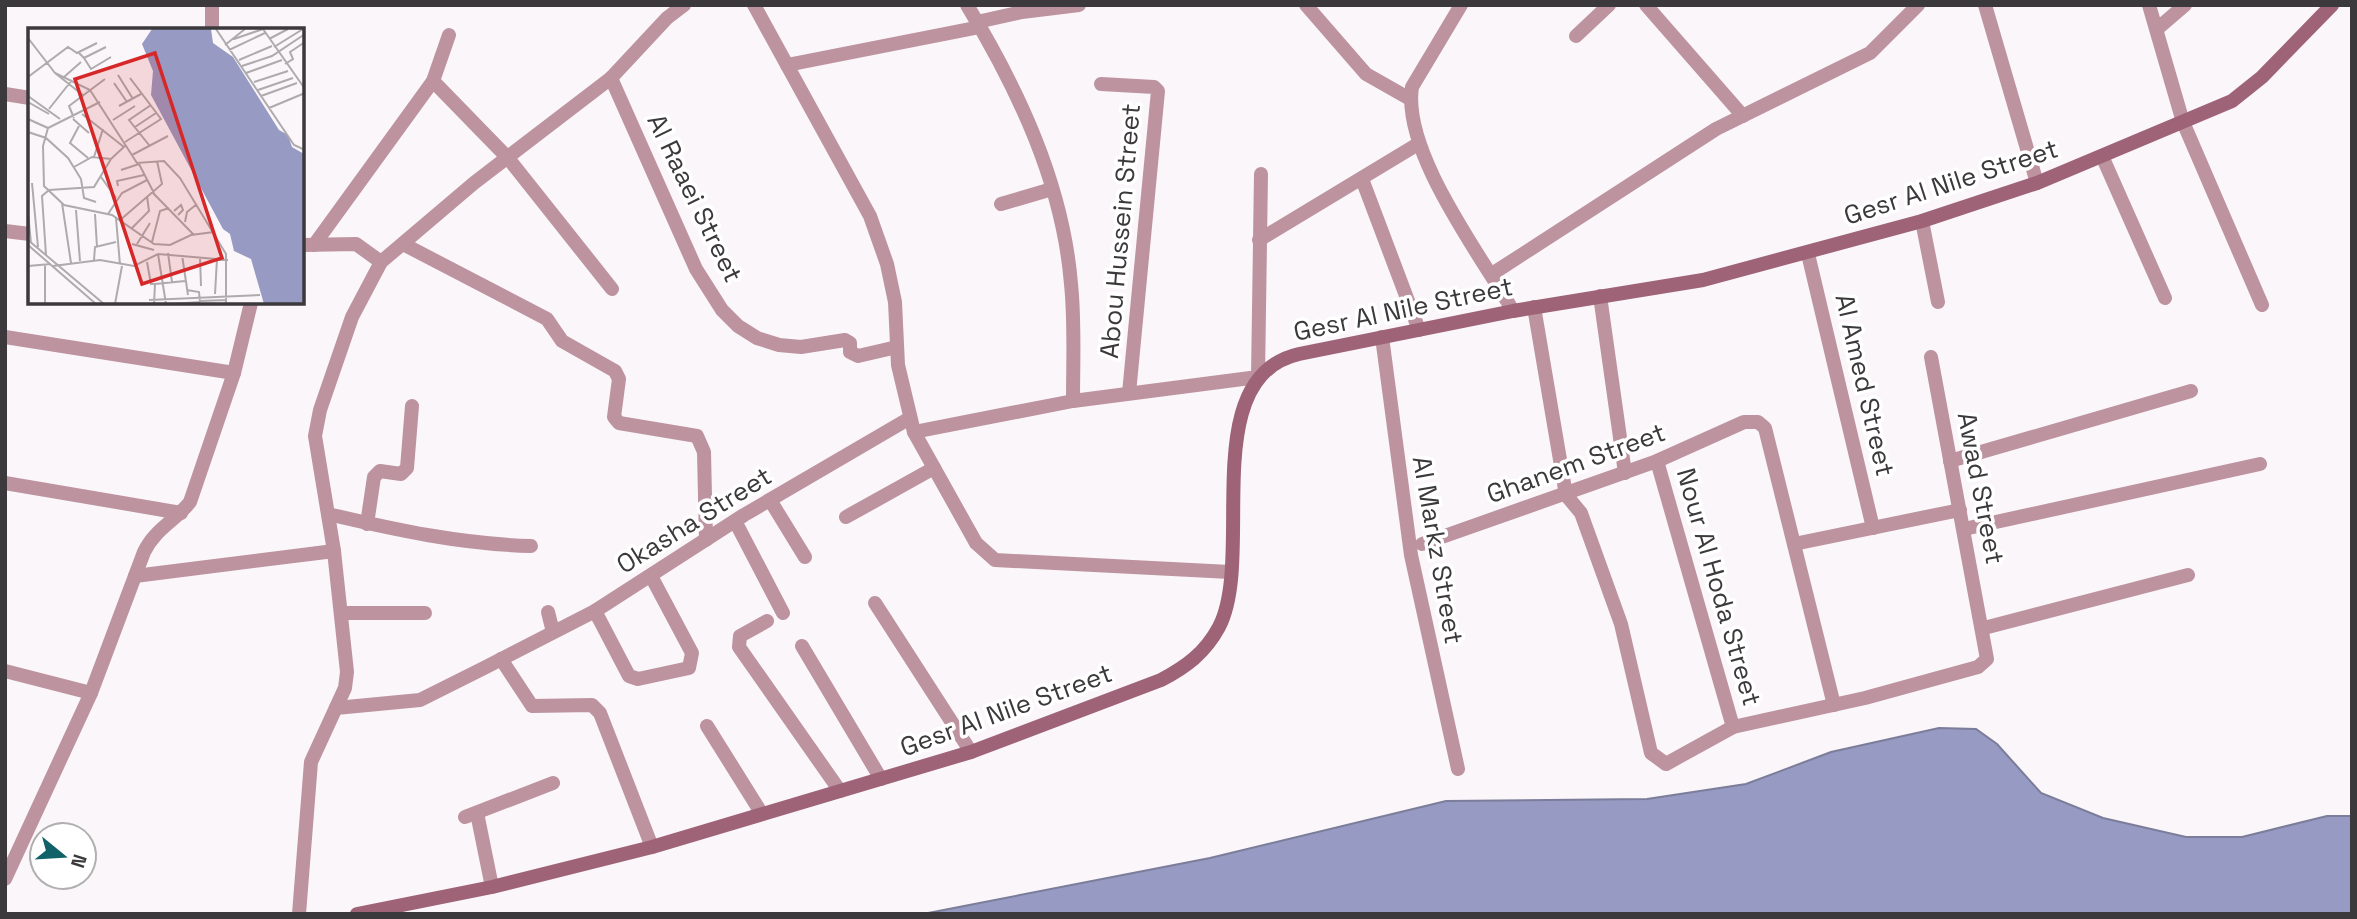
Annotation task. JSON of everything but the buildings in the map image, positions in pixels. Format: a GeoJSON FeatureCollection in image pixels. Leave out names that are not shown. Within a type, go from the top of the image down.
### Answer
{"type":"FeatureCollection","features":[{"type":"Feature","properties":{"kind":"street"},"geometry":{"type":"LineString","coordinates":[[212,5],[212,28]]}},
{"type":"Feature","properties":{"kind":"street"},"geometry":{"type":"LineString","coordinates":[[299,914],[311,762],[336,708],[347,672],[334,551],[315,436],[316,425],[352,317],[382,262],[508,158],[611,78],[667,18],[684,5]]}},
{"type":"Feature","properties":{"kind":"street"},"geometry":{"type":"LineString","coordinates":[[754,5],[870,216],[887,264],[895,302],[898,365],[912,425],[976,543],[995,559],[1230,572]]}},
{"type":"Feature","properties":{"kind":"street"},"geometry":{"type":"LineString","coordinates":[[967,5],[1020,100],[1062,224],[1071,283],[1073,401]]}},
{"type":"Feature","properties":{"kind":"street"},"geometry":{"type":"LineString","coordinates":[[787,65],[979,25],[1022,12],[1079,5]]}},
{"type":"Feature","properties":{"kind":"street"},"geometry":{"type":"LineString","coordinates":[[1306,5],[1366,74],[1410,99]]}},
{"type":"Feature","properties":{"kind":"street"},"geometry":{"type":"LineString","coordinates":[[1461,5],[1412,87],[1410,99],[1418,144],[1513,310]]}},
{"type":"Feature","properties":{"kind":"street"},"geometry":{"type":"LineString","coordinates":[[1576,36],[1609,5]]}},
{"type":"Feature","properties":{"kind":"street"},"geometry":{"type":"LineString","coordinates":[[1646,5],[1743,116]]}},
{"type":"Feature","properties":{"kind":"street"},"geometry":{"type":"LineString","coordinates":[[1492,274],[1716,130],[1870,53],[1918,5]]}},
{"type":"Feature","properties":{"kind":"street"},"geometry":{"type":"LineString","coordinates":[[1985,5],[2037,183]]}},
{"type":"Feature","properties":{"kind":"street"},"geometry":{"type":"LineString","coordinates":[[2149,5],[2182,122],[2262,305]]}},
{"type":"Feature","properties":{"kind":"street"},"geometry":{"type":"LineString","coordinates":[[2157,29],[2185,5]]}},
{"type":"Feature","properties":{"kind":"street","name":"Gesr Al Nile Street"},"geometry":{"type":"LineString","coordinates":[[357,914],[492,887],[652,847],[971,752],[1161,680],[1185,667],[1205,649],[1220,626],[1228,600],[1236,464],[1243,412],[1258,377],[1287,357],[1513,310],[1703,280],[1808,254],[1922,221],[2037,183],[2232,100],[2262,77],[2332,5]]}},
{"type":"Feature","properties":{"kind":"street"},"geometry":{"type":"LineString","coordinates":[[309,245],[433,81],[449,35]]}},
{"type":"Feature","properties":{"kind":"street","name":"Al Raaei Street"},"geometry":{"type":"LineString","coordinates":[[611,78],[696,269],[722,310],[738,326],[757,338],[779,345],[801,347],[845,340],[850,343],[850,352],[858,356],[897,347]]}},
{"type":"Feature","properties":{"kind":"street"},"geometry":{"type":"LineString","coordinates":[[433,81],[508,158],[612,289]]}},
{"type":"Feature","properties":{"kind":"street","name":"Abou Hussein Street"},"geometry":{"type":"LineString","coordinates":[[1101,84],[1154,87],[1158,91],[1129,393]]}},
{"type":"Feature","properties":{"kind":"street"},"geometry":{"type":"LineString","coordinates":[[5,94],[28,97]]}},
{"type":"Feature","properties":{"kind":"street"},"geometry":{"type":"LineString","coordinates":[[1259,240],[1418,144]]}},
{"type":"Feature","properties":{"kind":"street"},"geometry":{"type":"LineString","coordinates":[[2102,156],[2165,298]]}},
{"type":"Feature","properties":{"kind":"street"},"geometry":{"type":"LineString","coordinates":[[1258,377],[1261,174]]}},
{"type":"Feature","properties":{"kind":"street"},"geometry":{"type":"LineString","coordinates":[[1362,179],[1419,330]]}},
{"type":"Feature","properties":{"kind":"street"},"geometry":{"type":"LineString","coordinates":[[1001,204],[1052,189]]}},
{"type":"Feature","properties":{"kind":"street"},"geometry":{"type":"LineString","coordinates":[[1922,221],[1938,302]]}},
{"type":"Feature","properties":{"kind":"street"},"geometry":{"type":"LineString","coordinates":[[5,231],[28,234]]}},
{"type":"Feature","properties":{"kind":"street"},"geometry":{"type":"LineString","coordinates":[[403,243],[547,319],[562,341],[615,371],[619,379],[614,418],[619,423],[697,436],[704,452],[706,540]]}},
{"type":"Feature","properties":{"kind":"street"},"geometry":{"type":"LineString","coordinates":[[309,245],[356,244],[382,262]]}},
{"type":"Feature","properties":{"kind":"street","name":"Al Amed Street"},"geometry":{"type":"LineString","coordinates":[[1808,254],[1874,528]]}},
{"type":"Feature","properties":{"kind":"street"},"geometry":{"type":"LineString","coordinates":[[1600,296],[1625,473]]}},
{"type":"Feature","properties":{"kind":"street"},"geometry":{"type":"LineString","coordinates":[[6,874],[91,693],[150,540],[181,513],[194,493],[234,373],[251,304]]}},
{"type":"Feature","properties":{"kind":"street"},"geometry":{"type":"LineString","coordinates":[[1534,307],[1566,495],[1581,513],[1621,624],[1654,758],[1666,764],[1674,762],[1733,727],[1834,705],[1794,544],[1960,510]]}},
{"type":"Feature","properties":{"kind":"street"},"geometry":{"type":"LineString","coordinates":[[5,337],[234,373]]}},
{"type":"Feature","properties":{"kind":"street","name":"Al Markz Street"},"geometry":{"type":"LineString","coordinates":[[1382,337],[1411,555],[1458,769]]}},
{"type":"Feature","properties":{"kind":"street","name":"Awad Street"},"geometry":{"type":"LineString","coordinates":[[1834,705],[1978,667],[1989,654],[1931,357]]}},
{"type":"Feature","properties":{"kind":"street","name":"Okasha Street"},"geometry":{"type":"LineString","coordinates":[[336,708],[420,700],[595,611],[770,500],[912,425],[1258,377]]}},
{"type":"Feature","properties":{"kind":"street"},"geometry":{"type":"LineString","coordinates":[[1950,461],[2191,391]]}},
{"type":"Feature","properties":{"kind":"street"},"geometry":{"type":"LineString","coordinates":[[367,524],[374,477],[380,471],[401,474],[407,468],[412,406]]}},
{"type":"Feature","properties":{"kind":"street","name":"Ghanem Street"},"geometry":{"type":"LineString","coordinates":[[1422,544],[1657,461],[1744,422],[1758,422],[1765,428],[1794,544]]}},
{"type":"Feature","properties":{"kind":"street","name":"Nour Al Hoda Street"},"geometry":{"type":"LineString","coordinates":[[1657,461],[1733,727]]}},
{"type":"Feature","properties":{"kind":"street"},"geometry":{"type":"LineString","coordinates":[[1964,529],[2260,464]]}},
{"type":"Feature","properties":{"kind":"street"},"geometry":{"type":"LineString","coordinates":[[846,517],[934,468]]}},
{"type":"Feature","properties":{"kind":"street"},"geometry":{"type":"LineString","coordinates":[[5,483],[181,513]]}},
{"type":"Feature","properties":{"kind":"street"},"geometry":{"type":"LineString","coordinates":[[770,500],[805,556]]}},
{"type":"Feature","properties":{"kind":"street"},"geometry":{"type":"LineString","coordinates":[[328,514],[421,537],[480,544],[531,546]]}},
{"type":"Feature","properties":{"kind":"street"},"geometry":{"type":"LineString","coordinates":[[735,521],[783,613]]}},
{"type":"Feature","properties":{"kind":"street"},"geometry":{"type":"LineString","coordinates":[[135,576],[334,551]]}},
{"type":"Feature","properties":{"kind":"street"},"geometry":{"type":"LineString","coordinates":[[1984,628],[2188,575]]}},
{"type":"Feature","properties":{"kind":"street"},"geometry":{"type":"LineString","coordinates":[[595,611],[629,676],[638,679],[689,668],[692,653],[652,576]]}},
{"type":"Feature","properties":{"kind":"street"},"geometry":{"type":"LineString","coordinates":[[875,603],[971,752]]}},
{"type":"Feature","properties":{"kind":"street"},"geometry":{"type":"LineString","coordinates":[[342,612],[425,613]]}},
{"type":"Feature","properties":{"kind":"street"},"geometry":{"type":"LineString","coordinates":[[548,612],[554,632]]}},
{"type":"Feature","properties":{"kind":"street"},"geometry":{"type":"LineString","coordinates":[[767,621],[740,636],[739,647],[840,791]]}},
{"type":"Feature","properties":{"kind":"street"},"geometry":{"type":"LineString","coordinates":[[802,646],[881,779]]}},
{"type":"Feature","properties":{"kind":"street"},"geometry":{"type":"LineString","coordinates":[[501,659],[532,706],[592,705],[600,713],[652,847]]}},
{"type":"Feature","properties":{"kind":"street"},"geometry":{"type":"LineString","coordinates":[[5,671],[91,693]]}},
{"type":"Feature","properties":{"kind":"street"},"geometry":{"type":"LineString","coordinates":[[706,726],[762,814]]}},
{"type":"Feature","properties":{"kind":"street"},"geometry":{"type":"LineString","coordinates":[[492,887],[471,815],[553,783]]}},
{"type":"Feature","properties":{"kind":"water"},"geometry":{"type":"Polygon","coordinates":[[[1939,728],[1976,729],[1997,744],[2041,793],[2103,818],[2186,837],[2242,837],[2327,816],[2352,816],[2352,914],[923,914],[1210,858],[1446,801],[1647,799],[1746,784],[1831,752],[1939,728]]]}}]}
